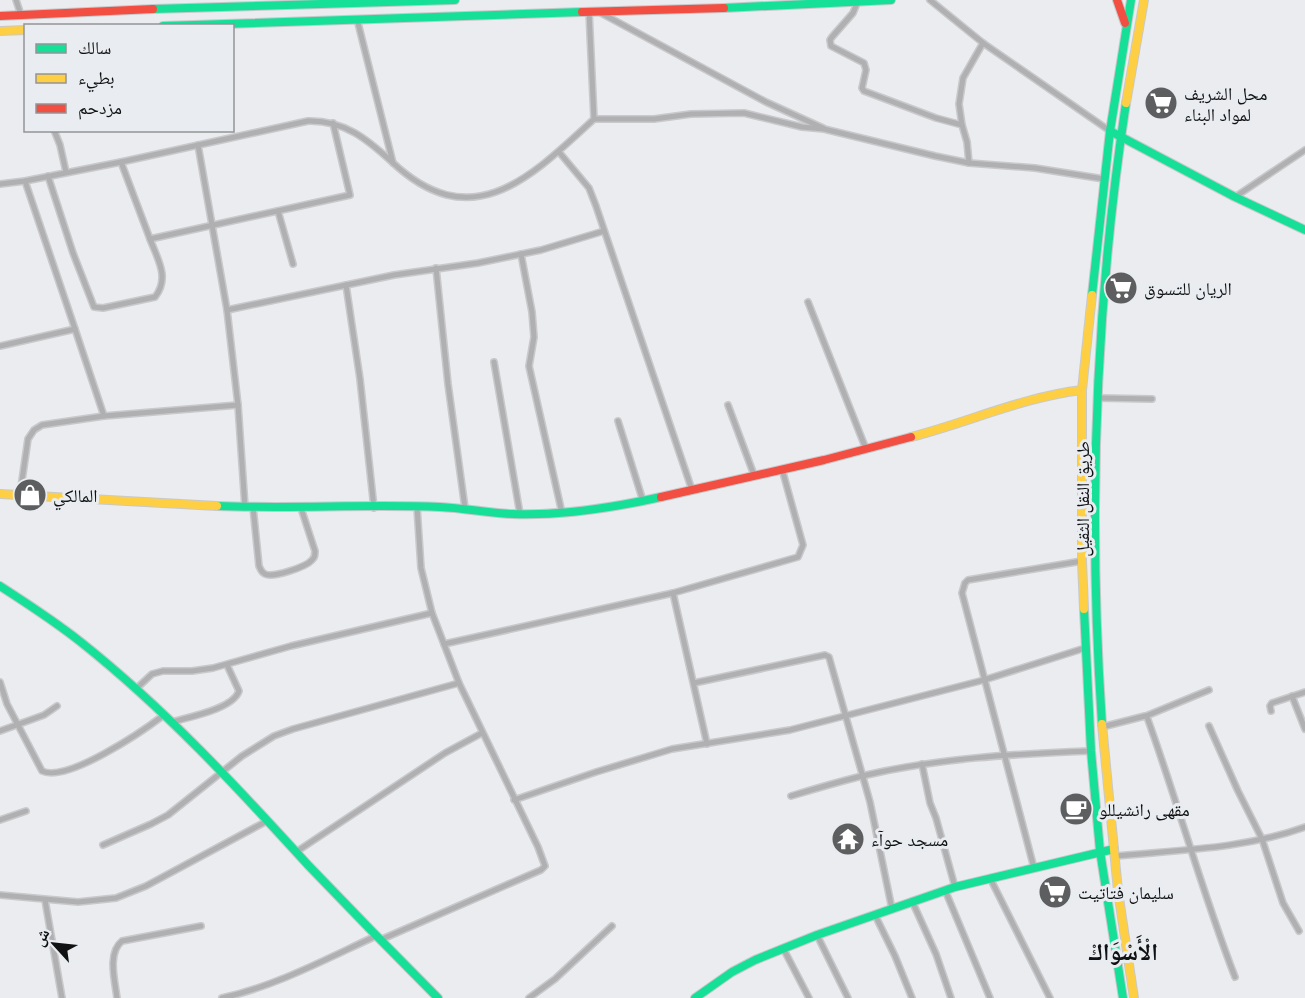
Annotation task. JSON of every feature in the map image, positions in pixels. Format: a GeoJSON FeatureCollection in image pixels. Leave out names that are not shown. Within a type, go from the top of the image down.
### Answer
{"type":"FeatureCollection","features":[{"type":"Feature","properties":{"kind":"main road"},"geometry":{"type":"LineString","coordinates":[[0,16],[231,6],[456,0],[456,15]]}},
{"type":"Feature","properties":{"kind":"main road"},"geometry":{"type":"LineString","coordinates":[[219,24],[891,0]]}},
{"type":"Feature","properties":{"kind":"main road"},"geometry":{"type":"LineString","coordinates":[[1117,0],[1122,10],[1125,30]]}},
{"type":"Feature","properties":{"kind":"main road","name":"طريق النقل الثقيل"},"geometry":{"type":"LineString","coordinates":[[1123,998],[1100,851],[1091,752],[1082,561],[1082,390],[1110,131],[1131,0]]}},
{"type":"Feature","properties":{"kind":"main road","name":"طريق النقل الثقيل"},"geometry":{"type":"LineString","coordinates":[[1134,998],[1115,853],[1102,727],[1095,524],[1098,398],[1106,279],[1121,137],[1144,0]]}},
{"type":"Feature","properties":{"kind":"main road"},"geometry":{"type":"LineString","coordinates":[[0,31],[24,30]]}},
{"type":"Feature","properties":{"kind":"main road"},"geometry":{"type":"LineString","coordinates":[[1110,131],[1235,197],[1305,230]]}},
{"type":"Feature","properties":{"kind":"main road"},"geometry":{"type":"LineString","coordinates":[[0,494],[249,507],[417,507],[465,508],[520,514],[562,513],[611,508],[782,469],[923,434],[987,412],[1082,390]]}},
{"type":"Feature","properties":{"kind":"main road"},"geometry":{"type":"LineString","coordinates":[[0,586],[82,643],[137,688],[438,998]]}},
{"type":"Feature","properties":{"kind":"main road"},"geometry":{"type":"LineString","coordinates":[[695,998],[732,972],[783,948],[912,901],[955,887],[1100,851],[1115,853]]}},
{"type":"Feature","properties":{"kind":"street"},"geometry":{"type":"LineString","coordinates":[[16,0],[21,15]]}},
{"type":"Feature","properties":{"kind":"street"},"geometry":{"type":"LineString","coordinates":[[930,0],[983,43],[1110,131]]}},
{"type":"Feature","properties":{"kind":"street"},"geometry":{"type":"LineString","coordinates":[[858,2],[853,13],[830,40],[831,46],[864,63],[866,70],[862,90],[936,118],[962,125]]}},
{"type":"Feature","properties":{"kind":"street"},"geometry":{"type":"LineString","coordinates":[[589,11],[594,119]]}},
{"type":"Feature","properties":{"kind":"street"},"geometry":{"type":"LineString","coordinates":[[598,11],[766,102],[824,129]]}},
{"type":"Feature","properties":{"kind":"street"},"geometry":{"type":"LineString","coordinates":[[357,19],[393,163]]}},
{"type":"Feature","properties":{"kind":"street"},"geometry":{"type":"LineString","coordinates":[[969,163],[959,104],[961,85],[967,67],[983,43]]}},
{"type":"Feature","properties":{"kind":"street"},"geometry":{"type":"LineString","coordinates":[[0,184],[121,162],[308,121],[333,123],[358,134],[373,144],[406,175],[441,194],[463,199],[492,194],[517,182],[545,164],[594,119],[654,119],[691,114],[744,113],[969,163],[1035,168],[1104,179]]}},
{"type":"Feature","properties":{"kind":"street"},"geometry":{"type":"LineString","coordinates":[[150,239],[350,195],[333,123]]}},
{"type":"Feature","properties":{"kind":"street"},"geometry":{"type":"LineString","coordinates":[[55,132],[66,172]]}},
{"type":"Feature","properties":{"kind":"street"},"geometry":{"type":"LineString","coordinates":[[198,145],[227,310],[249,507],[259,566],[262,573],[267,576],[293,571],[311,562],[315,551],[301,508]]}},
{"type":"Feature","properties":{"kind":"street"},"geometry":{"type":"LineString","coordinates":[[1235,197],[1305,150]]}},
{"type":"Feature","properties":{"kind":"street"},"geometry":{"type":"LineString","coordinates":[[559,152],[589,188],[692,490]]}},
{"type":"Feature","properties":{"kind":"street"},"geometry":{"type":"LineString","coordinates":[[48,176],[73,253],[94,307],[103,308],[155,297],[164,281],[163,271],[121,162]]}},
{"type":"Feature","properties":{"kind":"street"},"geometry":{"type":"LineString","coordinates":[[25,181],[104,416]]}},
{"type":"Feature","properties":{"kind":"street"},"geometry":{"type":"LineString","coordinates":[[278,211],[293,264]]}},
{"type":"Feature","properties":{"kind":"street"},"geometry":{"type":"LineString","coordinates":[[227,310],[346,285],[521,254],[604,231]]}},
{"type":"Feature","properties":{"kind":"street"},"geometry":{"type":"LineString","coordinates":[[521,254],[533,328],[530,366],[562,513]]}},
{"type":"Feature","properties":{"kind":"street"},"geometry":{"type":"LineString","coordinates":[[436,268],[448,384],[465,508]]}},
{"type":"Feature","properties":{"kind":"street"},"geometry":{"type":"LineString","coordinates":[[346,285],[360,380],[374,508]]}},
{"type":"Feature","properties":{"kind":"street"},"geometry":{"type":"LineString","coordinates":[[808,302],[866,449]]}},
{"type":"Feature","properties":{"kind":"street"},"geometry":{"type":"LineString","coordinates":[[0,346],[75,329]]}},
{"type":"Feature","properties":{"kind":"street"},"geometry":{"type":"LineString","coordinates":[[494,362],[520,514]]}},
{"type":"Feature","properties":{"kind":"street"},"geometry":{"type":"LineString","coordinates":[[1098,398],[1152,399]]}},
{"type":"Feature","properties":{"kind":"street"},"geometry":{"type":"LineString","coordinates":[[20,494],[28,439],[34,430],[42,425],[104,416],[238,405]]}},
{"type":"Feature","properties":{"kind":"street"},"geometry":{"type":"LineString","coordinates":[[728,405],[753,475]]}},
{"type":"Feature","properties":{"kind":"street"},"geometry":{"type":"LineString","coordinates":[[618,422],[643,501]]}},
{"type":"Feature","properties":{"kind":"street"},"geometry":{"type":"LineString","coordinates":[[444,644],[673,593],[798,557],[803,545],[782,469]]}},
{"type":"Feature","properties":{"kind":"street"},"geometry":{"type":"LineString","coordinates":[[222,998],[269,984],[543,868],[541,855],[459,683],[432,614],[421,568],[417,507]]}},
{"type":"Feature","properties":{"kind":"street"},"geometry":{"type":"LineString","coordinates":[[1034,868],[962,593],[964,584],[968,580],[1082,561]]}},
{"type":"Feature","properties":{"kind":"street"},"geometry":{"type":"LineString","coordinates":[[673,593],[707,744]]}},
{"type":"Feature","properties":{"kind":"street"},"geometry":{"type":"LineString","coordinates":[[137,688],[152,674],[163,671],[192,671],[226,665],[291,646],[432,614]]}},
{"type":"Feature","properties":{"kind":"street"},"geometry":{"type":"LineString","coordinates":[[514,800],[672,749],[790,730],[984,680],[1085,648]]}},
{"type":"Feature","properties":{"kind":"street"},"geometry":{"type":"LineString","coordinates":[[694,683],[827,655],[863,776],[892,909]]}},
{"type":"Feature","properties":{"kind":"street"},"geometry":{"type":"LineString","coordinates":[[172,722],[220,707],[236,697],[239,691],[226,665]]}},
{"type":"Feature","properties":{"kind":"street"},"geometry":{"type":"LineString","coordinates":[[0,682],[7,704],[42,771],[48,774],[72,768],[99,756],[164,715]]}},
{"type":"Feature","properties":{"kind":"street"},"geometry":{"type":"LineString","coordinates":[[103,845],[168,814],[260,744],[293,729],[459,683]]}},
{"type":"Feature","properties":{"kind":"street"},"geometry":{"type":"LineString","coordinates":[[1102,727],[1146,716],[1209,690]]}},
{"type":"Feature","properties":{"kind":"street"},"geometry":{"type":"LineString","coordinates":[[1271,711],[1272,703],[1305,692]]}},
{"type":"Feature","properties":{"kind":"street"},"geometry":{"type":"LineString","coordinates":[[1292,696],[1305,729]]}},
{"type":"Feature","properties":{"kind":"street"},"geometry":{"type":"LineString","coordinates":[[0,731],[44,715],[57,706]]}},
{"type":"Feature","properties":{"kind":"street"},"geometry":{"type":"LineString","coordinates":[[1146,716],[1171,783],[1219,937],[1235,977]]}},
{"type":"Feature","properties":{"kind":"street"},"geometry":{"type":"LineString","coordinates":[[1209,726],[1262,839],[1287,913],[1299,931]]}},
{"type":"Feature","properties":{"kind":"street"},"geometry":{"type":"LineString","coordinates":[[296,852],[445,753],[482,733]]}},
{"type":"Feature","properties":{"kind":"street"},"geometry":{"type":"LineString","coordinates":[[791,796],[863,776],[922,764],[1005,754],[1091,752]]}},
{"type":"Feature","properties":{"kind":"street"},"geometry":{"type":"LineString","coordinates":[[922,764],[930,803],[955,887]]}},
{"type":"Feature","properties":{"kind":"street"},"geometry":{"type":"LineString","coordinates":[[0,820],[26,811]]}},
{"type":"Feature","properties":{"kind":"street"},"geometry":{"type":"LineString","coordinates":[[0,895],[78,902],[116,898],[146,886],[267,821]]}},
{"type":"Feature","properties":{"kind":"street"},"geometry":{"type":"LineString","coordinates":[[1115,853],[1192,851],[1285,834],[1305,826]]}},
{"type":"Feature","properties":{"kind":"street"},"geometry":{"type":"LineString","coordinates":[[990,878],[1050,998]]}},
{"type":"Feature","properties":{"kind":"street"},"geometry":{"type":"LineString","coordinates":[[945,890],[990,998]]}},
{"type":"Feature","properties":{"kind":"street"},"geometry":{"type":"LineString","coordinates":[[45,900],[62,998]]}},
{"type":"Feature","properties":{"kind":"street"},"geometry":{"type":"LineString","coordinates":[[912,901],[936,954],[951,998]]}},
{"type":"Feature","properties":{"kind":"street"},"geometry":{"type":"LineString","coordinates":[[875,915],[912,998]]}},
{"type":"Feature","properties":{"kind":"street"},"geometry":{"type":"LineString","coordinates":[[117,998],[114,955],[122,941],[201,926]]}},
{"type":"Feature","properties":{"kind":"street"},"geometry":{"type":"LineString","coordinates":[[529,998],[555,979],[612,926]]}},
{"type":"Feature","properties":{"kind":"street"},"geometry":{"type":"LineString","coordinates":[[817,935],[848,998]]}},
{"type":"Feature","properties":{"kind":"street"},"geometry":{"type":"LineString","coordinates":[[783,948],[808,998]]}},
{"type":"Feature","properties":{"kind":"traffic: fast"},"geometry":{"type":"LineString","coordinates":[[153,9],[455,0]]}},
{"type":"Feature","properties":{"kind":"traffic: fast"},"geometry":{"type":"LineString","coordinates":[[724,8],[891,0]]}},
{"type":"Feature","properties":{"kind":"traffic: fast"},"geometry":{"type":"LineString","coordinates":[[1092,295],[1110,131],[1131,0]]}},
{"type":"Feature","properties":{"kind":"traffic: fast"},"geometry":{"type":"LineString","coordinates":[[223,24],[582,12]]}},
{"type":"Feature","properties":{"kind":"traffic: fast"},"geometry":{"type":"LineString","coordinates":[[1102,724],[1095,569],[1097,413],[1107,257],[1126,103]]}},
{"type":"Feature","properties":{"kind":"traffic: fast"},"geometry":{"type":"LineString","coordinates":[[1110,131],[1235,197],[1305,230]]}},
{"type":"Feature","properties":{"kind":"traffic: fast"},"geometry":{"type":"LineString","coordinates":[[217,506],[412,506],[550,514],[624,505],[661,497]]}},
{"type":"Feature","properties":{"kind":"traffic: fast"},"geometry":{"type":"LineString","coordinates":[[0,586],[82,643],[113,668],[171,722],[438,998]]}},
{"type":"Feature","properties":{"kind":"traffic: fast"},"geometry":{"type":"LineString","coordinates":[[1084,609],[1091,751],[1100,851],[1123,998]]}},
{"type":"Feature","properties":{"kind":"traffic: fast"},"geometry":{"type":"LineString","coordinates":[[695,998],[732,972],[755,960],[817,935],[955,887],[1114,849]]}},
{"type":"Feature","properties":{"kind":"traffic: slow"},"geometry":{"type":"LineString","coordinates":[[1126,103],[1144,0]]}},
{"type":"Feature","properties":{"kind":"traffic: slow"},"geometry":{"type":"LineString","coordinates":[[0,31],[24,30]]}},
{"type":"Feature","properties":{"kind":"traffic: slow"},"geometry":{"type":"LineString","coordinates":[[1084,609],[1082,390],[1092,295]]}},
{"type":"Feature","properties":{"kind":"traffic: slow"},"geometry":{"type":"LineString","coordinates":[[911,437],[1017,404],[1082,390]]}},
{"type":"Feature","properties":{"kind":"traffic: slow"},"geometry":{"type":"LineString","coordinates":[[0,494],[217,506]]}},
{"type":"Feature","properties":{"kind":"traffic: slow"},"geometry":{"type":"LineString","coordinates":[[1102,724],[1118,891],[1134,998]]}},
{"type":"Feature","properties":{"kind":"traffic: jam"},"geometry":{"type":"LineString","coordinates":[[1117,0],[1125,23]]}},
{"type":"Feature","properties":{"kind":"traffic: jam"},"geometry":{"type":"LineString","coordinates":[[582,12],[724,8]]}},
{"type":"Feature","properties":{"kind":"traffic: jam"},"geometry":{"type":"LineString","coordinates":[[0,16],[153,9]]}},
{"type":"Feature","properties":{"kind":"traffic: jam"},"geometry":{"type":"LineString","coordinates":[[661,497],[824,460],[911,437]]}},
{"type":"Feature","properties":{"kind":"place","name":"محل الشريف لمواد البناء"},"geometry":{"type":"Point","coordinates":[1161,103]}},
{"type":"Feature","properties":{"kind":"place","name":"الريان للتسوق"},"geometry":{"type":"Point","coordinates":[1121,288]}},
{"type":"Feature","properties":{"kind":"place","name":"المالكي"},"geometry":{"type":"Point","coordinates":[30,495]}},
{"type":"Feature","properties":{"kind":"place","name":"مقهى رانشيللو"},"geometry":{"type":"Point","coordinates":[1076,809]}},
{"type":"Feature","properties":{"kind":"place","name":"مسجد حوآء"},"geometry":{"type":"Point","coordinates":[848,839]}},
{"type":"Feature","properties":{"kind":"place","name":"سليمان فتاتيت"},"geometry":{"type":"Point","coordinates":[1055,892]}},
{"type":"Feature","properties":{"kind":"district","name":"الْأَسْوَاكْ"},"geometry":{"type":"Point","coordinates":[1123,950]}}]}
